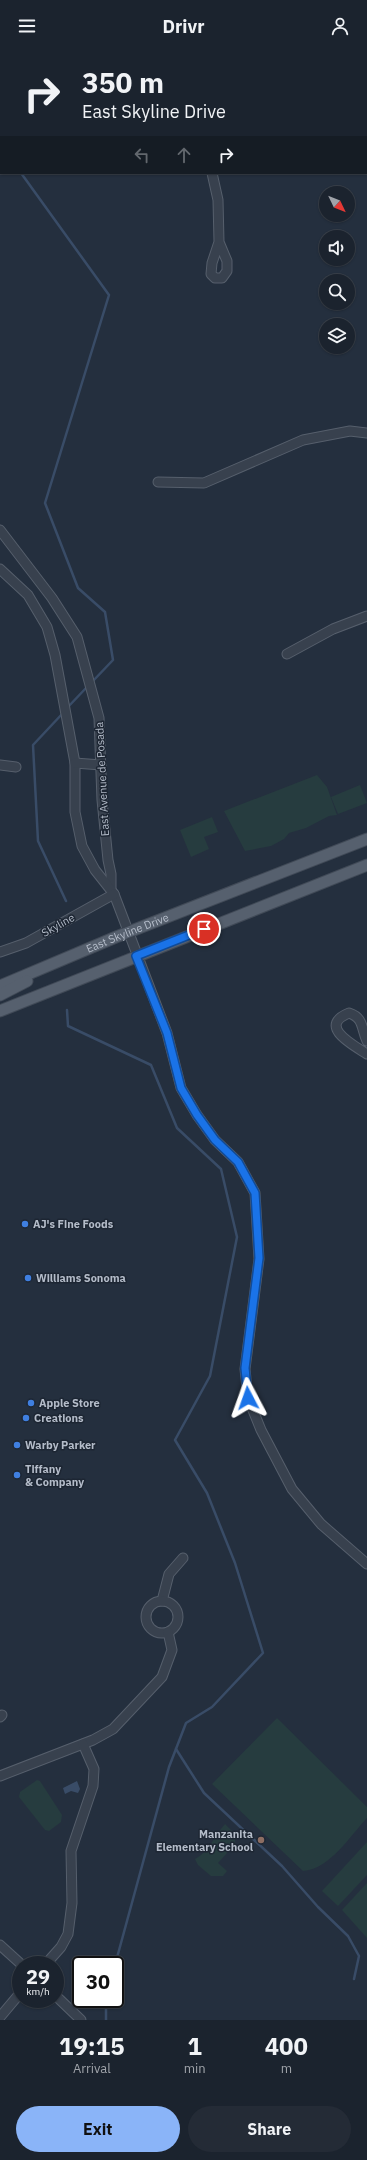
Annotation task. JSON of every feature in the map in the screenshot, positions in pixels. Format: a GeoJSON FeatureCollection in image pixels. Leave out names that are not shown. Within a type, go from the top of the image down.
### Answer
{"type":"FeatureCollection","features":[{"type":"Feature","properties":{"kind":"main road","name":"East Skyline Drive"},"geometry":{"type":"LineString","coordinates":[[0,986],[129,932],[367,839]]}},
{"type":"Feature","properties":{"kind":"main road"},"geometry":{"type":"LineString","coordinates":[[302,891],[333,871],[367,857]]}},
{"type":"Feature","properties":{"kind":"main road"},"geometry":{"type":"LineString","coordinates":[[0,1012],[136,956],[367,865]]}},
{"type":"Feature","properties":{"kind":"main road"},"geometry":{"type":"LineString","coordinates":[[0,995],[69,957]]}},
{"type":"Feature","properties":{"kind":"street"},"geometry":{"type":"LineString","coordinates":[[212,174],[218,200],[219,242]]}},
{"type":"Feature","properties":{"kind":"street"},"geometry":{"type":"LineString","coordinates":[[158,482],[204,483],[303,440],[350,431],[367,433]]}},
{"type":"Feature","properties":{"kind":"street","name":"East Avenue de Posada"},"geometry":{"type":"LineString","coordinates":[[2,536],[52,598],[77,637],[99,718],[103,807],[112,891]]}},
{"type":"Feature","properties":{"kind":"street","name":"East Avenue de Posada"},"geometry":{"type":"LineString","coordinates":[[0,569],[28,595],[47,627],[55,655],[75,763],[75,812],[79,834],[92,865],[112,891],[129,932],[136,956],[167,1033],[181,1088],[197,1115],[215,1140],[238,1162],[255,1193],[259,1258],[245,1368],[248,1398],[261,1430],[292,1489],[321,1524],[367,1564]]}},
{"type":"Feature","properties":{"kind":"street"},"geometry":{"type":"LineString","coordinates":[[287,654],[333,629],[367,616]]}},
{"type":"Feature","properties":{"kind":"street"},"geometry":{"type":"LineString","coordinates":[[75,763],[101,765]]}},
{"type":"Feature","properties":{"kind":"street"},"geometry":{"type":"LineString","coordinates":[[0,765],[16,767]]}},
{"type":"Feature","properties":{"kind":"street","name":"Skyline"},"geometry":{"type":"LineString","coordinates":[[0,952],[26,943],[112,891]]}},
{"type":"Feature","properties":{"kind":"street"},"geometry":{"type":"LineString","coordinates":[[367,1041],[362,1022],[356,1015],[349,1013],[342,1016],[337,1023],[336,1030],[341,1037],[367,1054]]}},
{"type":"Feature","properties":{"kind":"street"},"geometry":{"type":"LineString","coordinates":[[162,1601],[169,1574],[183,1558]]}},
{"type":"Feature","properties":{"kind":"street"},"geometry":{"type":"LineString","coordinates":[[162,1601],[172,1605],[178,1614],[176,1625],[168,1632],[158,1633],[153,1630],[147,1622],[147,1612],[150,1607],[162,1601]]}},
{"type":"Feature","properties":{"kind":"street"},"geometry":{"type":"LineString","coordinates":[[0,1776],[83,1744],[112,1729],[162,1677],[172,1650],[168,1632]]}},
{"type":"Feature","properties":{"kind":"street"},"geometry":{"type":"LineString","coordinates":[[53,1956],[61,1947],[68,1934],[72,1903],[70,1851],[93,1786],[94,1769],[83,1744]]}},
{"type":"Feature","properties":{"kind":"street"},"geometry":{"type":"LineString","coordinates":[[0,1945],[12,1956]]}},
{"type":"Feature","properties":{"kind":"street"},"geometry":{"type":"LineString","coordinates":[[0,2017],[12,2003]]}},
{"type":"Feature","properties":{"kind":"street"},"geometry":{"type":"LineString","coordinates":[[64,2004],[81,2020]]}},
{"type":"Feature","properties":{"kind":"green space"},"geometry":{"type":"Polygon","coordinates":[[[317,775],[327,787],[337,815],[329,816],[306,828],[289,833],[284,839],[271,846],[245,851],[224,811],[317,775]]]}},
{"type":"Feature","properties":{"kind":"green space"},"geometry":{"type":"Polygon","coordinates":[[[360,785],[367,803],[338,814],[331,797],[360,785]]]}},
{"type":"Feature","properties":{"kind":"green space"},"geometry":{"type":"Polygon","coordinates":[[[212,817],[218,832],[204,837],[209,849],[191,857],[180,830],[212,817]]]}},
{"type":"Feature","properties":{"kind":"green space"},"geometry":{"type":"Polygon","coordinates":[[[277,1718],[367,1807],[367,1818],[331,1858],[313,1869],[303,1871],[212,1784],[277,1718]]]}},
{"type":"Feature","properties":{"kind":"green space"},"geometry":{"type":"Polygon","coordinates":[[[37,1780],[40,1781],[62,1815],[61,1822],[49,1831],[45,1830],[19,1797],[20,1792],[37,1780]]]}},
{"type":"Feature","properties":{"kind":"green space"},"geometry":{"type":"Polygon","coordinates":[[[225,1824],[235,1834],[235,1844],[218,1863],[227,1871],[223,1876],[211,1876],[198,1865],[195,1859],[208,1848],[225,1824]]]}},
{"type":"Feature","properties":{"kind":"green space"},"geometry":{"type":"Polygon","coordinates":[[[367,1842],[367,1875],[338,1906],[322,1891],[367,1842]]]}},
{"type":"Feature","properties":{"kind":"green space"},"geometry":{"type":"Polygon","coordinates":[[[367,1883],[367,1938],[342,1910],[367,1883]]]}},
{"type":"Feature","properties":{"kind":"water"},"geometry":{"type":"Polygon","coordinates":[[[77,1781],[80,1789],[78,1793],[71,1791],[65,1794],[63,1788],[77,1781]]]}},
{"type":"Feature","properties":{"kind":"waterway"},"geometry":{"type":"LineString","coordinates":[[22,174],[109,295],[45,503],[78,588],[105,612],[113,660],[92,682]]}},
{"type":"Feature","properties":{"kind":"waterway"},"geometry":{"type":"LineString","coordinates":[[67,708],[87,687]]}},
{"type":"Feature","properties":{"kind":"waterway"},"geometry":{"type":"LineString","coordinates":[[63,713],[33,745],[38,841],[66,901]]}},
{"type":"Feature","properties":{"kind":"waterway"},"geometry":{"type":"LineString","coordinates":[[67,1010],[68,1026],[151,1065],[177,1128],[221,1169],[237,1237],[210,1376],[175,1440],[207,1493],[235,1563],[263,1653],[212,1707],[186,1723],[169,1767],[117,1956]]}},
{"type":"Feature","properties":{"kind":"waterway"},"geometry":{"type":"LineString","coordinates":[[176,1749],[204,1793],[282,1866],[318,1907],[348,1936],[359,1956],[354,1979]]}},
{"type":"Feature","properties":{"kind":"waterway"},"geometry":{"type":"LineString","coordinates":[[106,2008],[106,2020]]}},
{"type":"Feature","properties":{"kind":"place","name":"AJ's Fine Foods"},"geometry":{"type":"Point","coordinates":[25,1224]}},
{"type":"Feature","properties":{"kind":"place","name":"Williams Sonoma"},"geometry":{"type":"Point","coordinates":[28,1278]}},
{"type":"Feature","properties":{"kind":"place","name":"Apple Store"},"geometry":{"type":"Point","coordinates":[31,1403]}},
{"type":"Feature","properties":{"kind":"place","name":"Creations"},"geometry":{"type":"Point","coordinates":[26,1418]}},
{"type":"Feature","properties":{"kind":"place","name":"Warby Parker"},"geometry":{"type":"Point","coordinates":[17,1445]}},
{"type":"Feature","properties":{"kind":"place","name":"Tiffany & Company"},"geometry":{"type":"Point","coordinates":[17,1475]}},
{"type":"Feature","properties":{"kind":"place","name":"Manzanita Elementary School"},"geometry":{"type":"Point","coordinates":[261,1840]}},
{"type":"Feature","properties":{"kind":"route"},"geometry":{"type":"LineString","coordinates":[[204,929],[136,956],[167,1033],[181,1088],[197,1115],[215,1140],[238,1162],[255,1193],[259,1225],[259,1258],[245,1368],[248,1398]]}}]}
